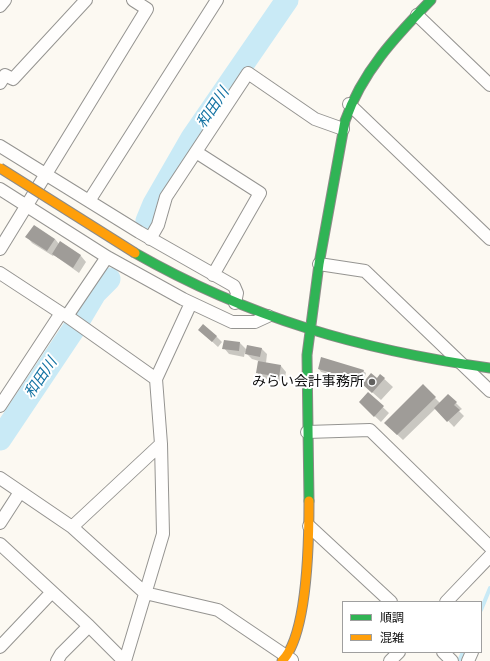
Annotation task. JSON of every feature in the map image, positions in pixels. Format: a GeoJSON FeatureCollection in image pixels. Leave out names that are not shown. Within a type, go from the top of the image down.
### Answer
{"type":"FeatureCollection","features":[{"type":"Feature","properties":{"kind":"street"},"geometry":{"type":"LineString","coordinates":[[0,6],[5,0]]}},
{"type":"Feature","properties":{"kind":"street"},"geometry":{"type":"LineString","coordinates":[[2,77],[13,79],[86,0]]}},
{"type":"Feature","properties":{"kind":"street"},"geometry":{"type":"LineString","coordinates":[[0,250],[147,9],[134,0]]}},
{"type":"Feature","properties":{"kind":"street"},"geometry":{"type":"LineString","coordinates":[[89,201],[217,0]]}},
{"type":"Feature","properties":{"kind":"street"},"geometry":{"type":"LineString","coordinates":[[0,478],[72,527],[145,593],[218,610],[287,659],[298,627],[306,581],[309,526],[307,355],[320,264],[343,129],[349,104],[377,57],[431,0]]}},
{"type":"Feature","properties":{"kind":"street"},"geometry":{"type":"LineString","coordinates":[[417,15],[490,85]]}},
{"type":"Feature","properties":{"kind":"street"},"geometry":{"type":"LineString","coordinates":[[150,239],[158,225],[166,197],[248,73],[315,119],[343,129]]}},
{"type":"Feature","properties":{"kind":"street"},"geometry":{"type":"LineString","coordinates":[[349,104],[490,239]]}},
{"type":"Feature","properties":{"kind":"street"},"geometry":{"type":"LineString","coordinates":[[0,146],[150,239],[234,286],[237,293],[235,303]]}},
{"type":"Feature","properties":{"kind":"street"},"geometry":{"type":"LineString","coordinates":[[196,152],[260,193],[213,274]]}},
{"type":"Feature","properties":{"kind":"street"},"geometry":{"type":"LineString","coordinates":[[2,168],[37,189]]}},
{"type":"Feature","properties":{"kind":"street"},"geometry":{"type":"LineString","coordinates":[[2,168],[135,253],[185,281],[235,303],[310,330],[406,356],[490,368]]}},
{"type":"Feature","properties":{"kind":"street"},"geometry":{"type":"LineString","coordinates":[[0,189],[107,257],[191,303],[232,322],[255,322],[268,316]]}},
{"type":"Feature","properties":{"kind":"street"},"geometry":{"type":"LineString","coordinates":[[0,406],[107,257]]}},
{"type":"Feature","properties":{"kind":"street"},"geometry":{"type":"LineString","coordinates":[[320,264],[366,271],[490,392]]}},
{"type":"Feature","properties":{"kind":"street"},"geometry":{"type":"LineString","coordinates":[[0,274],[65,315],[156,379]]}},
{"type":"Feature","properties":{"kind":"street"},"geometry":{"type":"LineString","coordinates":[[0,544],[89,626],[124,661],[164,534],[161,444],[156,379],[191,303]]}},
{"type":"Feature","properties":{"kind":"street"},"geometry":{"type":"LineString","coordinates":[[307,432],[370,430],[490,548]]}},
{"type":"Feature","properties":{"kind":"street"},"geometry":{"type":"LineString","coordinates":[[72,527],[161,444]]}},
{"type":"Feature","properties":{"kind":"street"},"geometry":{"type":"LineString","coordinates":[[0,524],[20,492]]}},
{"type":"Feature","properties":{"kind":"street"},"geometry":{"type":"LineString","coordinates":[[309,526],[390,601]]}},
{"type":"Feature","properties":{"kind":"street"},"geometry":{"type":"LineString","coordinates":[[447,601],[490,556]]}},
{"type":"Feature","properties":{"kind":"street"},"geometry":{"type":"LineString","coordinates":[[0,647],[52,592]]}},
{"type":"Feature","properties":{"kind":"street"},"geometry":{"type":"LineString","coordinates":[[56,661],[89,626]]}},
{"type":"Feature","properties":{"kind":"street"},"geometry":{"type":"LineString","coordinates":[[390,661],[398,653]]}},
{"type":"Feature","properties":{"kind":"building"},"geometry":{"type":"Polygon","coordinates":[[[34,225],[55,239],[47,251],[25,237],[34,225]]]}},
{"type":"Feature","properties":{"kind":"building"},"geometry":{"type":"Polygon","coordinates":[[[60,241],[81,255],[73,268],[52,254],[60,241]]]}},
{"type":"Feature","properties":{"kind":"building"},"geometry":{"type":"Polygon","coordinates":[[[203,324],[217,336],[212,342],[198,330],[203,324]]]}},
{"type":"Feature","properties":{"kind":"building"},"geometry":{"type":"Polygon","coordinates":[[[224,340],[240,342],[239,351],[222,349],[224,340]]]}},
{"type":"Feature","properties":{"kind":"building"},"geometry":{"type":"Polygon","coordinates":[[[247,345],[262,348],[260,357],[245,354],[247,345]]]}},
{"type":"Feature","properties":{"kind":"building"},"geometry":{"type":"Polygon","coordinates":[[[321,357],[364,370],[360,381],[318,369],[321,357]]]}},
{"type":"Feature","properties":{"kind":"building"},"geometry":{"type":"Polygon","coordinates":[[[258,361],[281,365],[279,377],[256,373],[258,361]]]}},
{"type":"Feature","properties":{"kind":"building"},"geometry":{"type":"Polygon","coordinates":[[[371,373],[377,378],[380,374],[385,378],[372,393],[362,384],[371,373]]]}},
{"type":"Feature","properties":{"kind":"building"},"geometry":{"type":"Polygon","coordinates":[[[423,384],[436,397],[397,435],[384,423],[423,384]]]}},
{"type":"Feature","properties":{"kind":"building"},"geometry":{"type":"Polygon","coordinates":[[[368,392],[384,406],[374,417],[359,402],[368,392]]]}},
{"type":"Feature","properties":{"kind":"building"},"geometry":{"type":"Polygon","coordinates":[[[448,394],[457,402],[454,405],[460,410],[447,422],[434,408],[448,394]]]}},
{"type":"Feature","properties":{"kind":"waterway","name":"和田川"},"geometry":{"type":"LineString","coordinates":[[147,221],[154,204],[192,138],[287,0]]}},
{"type":"Feature","properties":{"kind":"waterway","name":"和田川"},"geometry":{"type":"LineString","coordinates":[[0,439],[73,330],[95,293],[109,279]]}},
{"type":"Feature","properties":{"kind":"waterway"},"geometry":{"type":"LineString","coordinates":[[482,608],[490,588]]}},
{"type":"Feature","properties":{"kind":"waterway"},"geometry":{"type":"LineString","coordinates":[[459,661],[463,653]]}},
{"type":"Feature","properties":{"kind":"traffic: fast"},"geometry":{"type":"LineString","coordinates":[[309,501],[307,355],[319,264],[345,121],[352,103],[370,71],[392,42],[431,0]]}},
{"type":"Feature","properties":{"kind":"traffic: fast"},"geometry":{"type":"LineString","coordinates":[[135,253],[220,296],[307,328],[396,352],[490,368]]}},
{"type":"Feature","properties":{"kind":"traffic: slow"},"geometry":{"type":"LineString","coordinates":[[0,168],[135,253]]}},
{"type":"Feature","properties":{"kind":"traffic: slow"},"geometry":{"type":"LineString","coordinates":[[282,661],[291,648],[302,609],[307,561],[309,501]]}},
{"type":"Feature","properties":{"kind":"place","name":"みらい会計事務所"},"geometry":{"type":"Point","coordinates":[372,382]}}]}
